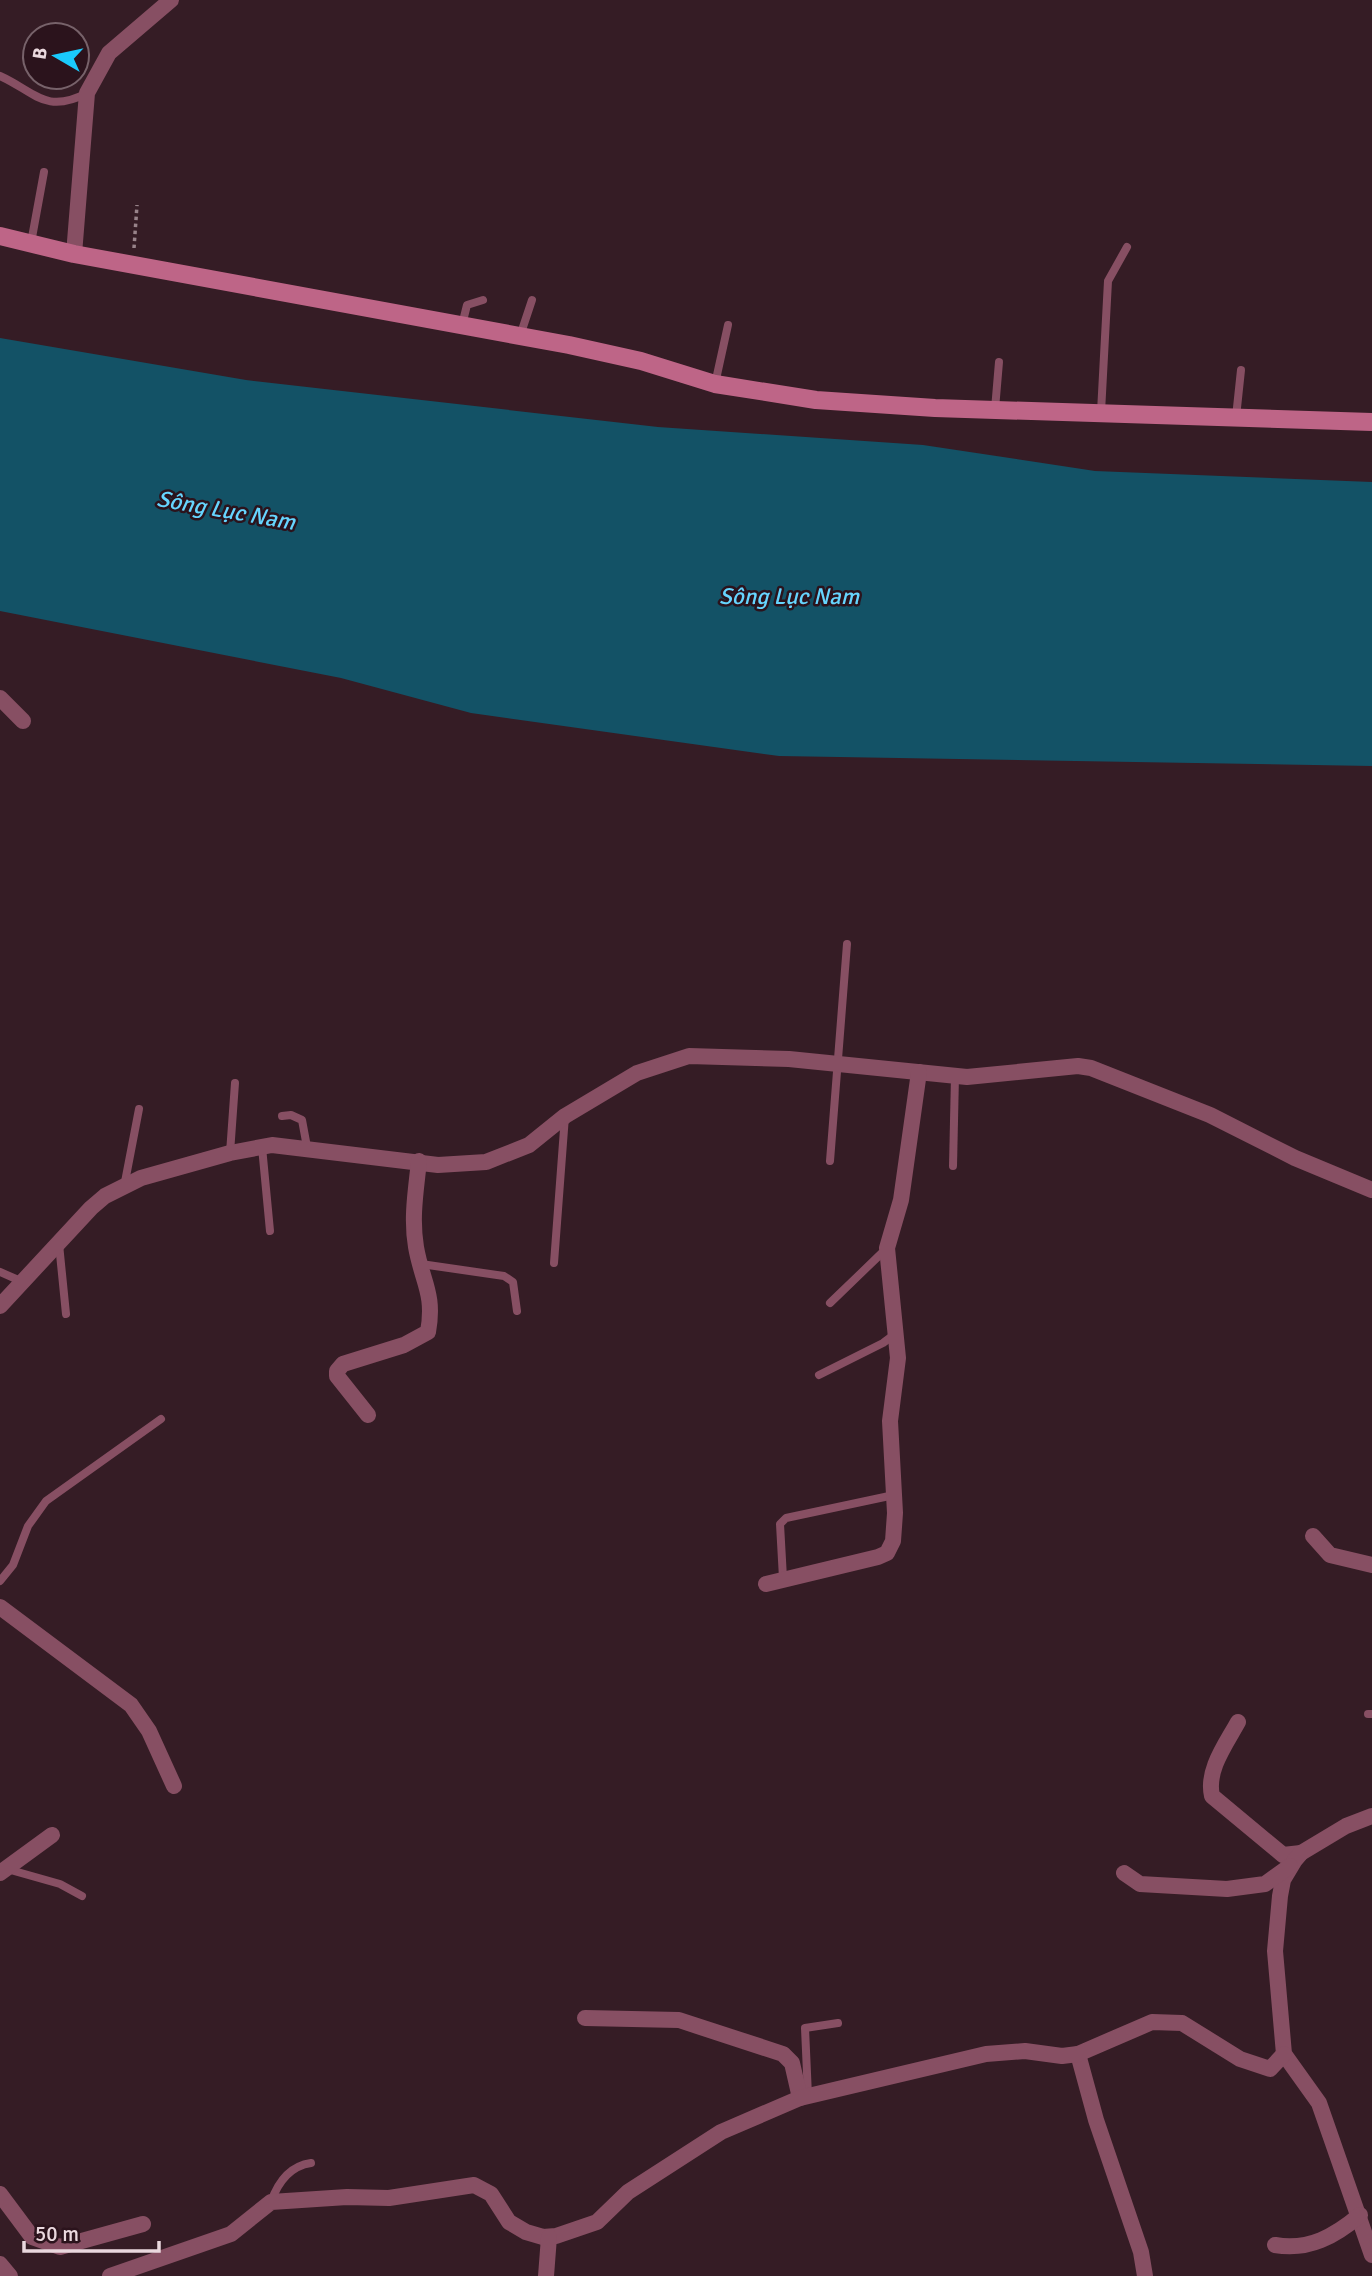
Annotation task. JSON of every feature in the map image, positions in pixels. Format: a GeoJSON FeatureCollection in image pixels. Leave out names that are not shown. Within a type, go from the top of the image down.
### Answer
{"type":"FeatureCollection","features":[{"type":"Feature","properties":{"kind":"street"},"geometry":{"type":"LineString","coordinates":[[74,254],[87,93],[109,53],[171,0]]}},
{"type":"Feature","properties":{"kind":"street"},"geometry":{"type":"LineString","coordinates":[[0,236],[74,254],[520,336],[641,361],[715,384],[816,400],[1372,422]]}},
{"type":"Feature","properties":{"kind":"street"},"geometry":{"type":"LineString","coordinates":[[0,698],[23,721]]}},
{"type":"Feature","properties":{"kind":"street"},"geometry":{"type":"LineString","coordinates":[[0,1306],[59,1241],[105,1196],[141,1178],[230,1153],[262,1147],[307,1147],[438,1164],[486,1162],[529,1145],[565,1116],[637,1073],[689,1056],[789,1059],[955,1076],[1091,1068],[1210,1115],[1295,1158],[1372,1190]]}},
{"type":"Feature","properties":{"kind":"street"},"geometry":{"type":"LineString","coordinates":[[766,1584],[887,1553],[893,1541],[894,1495],[890,1421],[898,1359],[887,1248],[901,1200],[919,1072]]}},
{"type":"Feature","properties":{"kind":"street"},"geometry":{"type":"LineString","coordinates":[[369,1415],[337,1376],[337,1371],[343,1364],[404,1345],[428,1332],[432,1313],[429,1286],[421,1264],[413,1217],[419,1161]]}},
{"type":"Feature","properties":{"kind":"street"},"geometry":{"type":"LineString","coordinates":[[1313,1536],[1330,1555],[1372,1565]]}},
{"type":"Feature","properties":{"kind":"street"},"geometry":{"type":"LineString","coordinates":[[0,1607],[131,1706],[149,1731],[174,1786]]}},
{"type":"Feature","properties":{"kind":"street"},"geometry":{"type":"LineString","coordinates":[[1238,1722],[1217,1761],[1210,1786],[1213,1796],[1283,1854],[1296,1859]]}},
{"type":"Feature","properties":{"kind":"street"},"geometry":{"type":"LineString","coordinates":[[1124,1873],[1140,1884],[1227,1889],[1265,1884],[1296,1859],[1346,1826],[1372,1816]]}},
{"type":"Feature","properties":{"kind":"street"},"geometry":{"type":"LineString","coordinates":[[4,1871],[52,1835]]}},
{"type":"Feature","properties":{"kind":"street"},"geometry":{"type":"LineString","coordinates":[[1296,1859],[1283,1880],[1275,1951],[1283,2054],[1319,2103],[1372,2255]]}},
{"type":"Feature","properties":{"kind":"street"},"geometry":{"type":"LineString","coordinates":[[585,2018],[679,2020],[783,2054],[792,2063],[804,2097]]}},
{"type":"Feature","properties":{"kind":"street"},"geometry":{"type":"LineString","coordinates":[[110,2276],[231,2234],[271,2202],[347,2197],[389,2198],[474,2185],[491,2194],[509,2222],[526,2232],[549,2236],[597,2222],[628,2192],[661,2168],[721,2132],[804,2097],[986,2054],[1025,2051],[1062,2056],[1078,2054],[1152,2022],[1182,2023],[1209,2042],[1259,2068],[1270,2069],[1283,2054]]}},
{"type":"Feature","properties":{"kind":"street"},"geometry":{"type":"LineString","coordinates":[[1078,2054],[1096,2120],[1141,2252],[1145,2276]]}},
{"type":"Feature","properties":{"kind":"street"},"geometry":{"type":"LineString","coordinates":[[0,2194],[32,2237],[60,2247],[143,2224]]}},
{"type":"Feature","properties":{"kind":"street"},"geometry":{"type":"LineString","coordinates":[[1275,2245],[1301,2246],[1337,2235],[1360,2215]]}},
{"type":"Feature","properties":{"kind":"street"},"geometry":{"type":"LineString","coordinates":[[546,2276],[549,2236]]}},
{"type":"Feature","properties":{"kind":"street"},"geometry":{"type":"LineString","coordinates":[[0,2264],[10,2276]]}},
{"type":"Feature","properties":{"kind":"lane"},"geometry":{"type":"LineString","coordinates":[[0,76],[32,97],[45,100],[71,102],[87,93]]}},
{"type":"Feature","properties":{"kind":"lane"},"geometry":{"type":"LineString","coordinates":[[31,243],[44,172]]}},
{"type":"Feature","properties":{"kind":"lane"},"geometry":{"type":"LineString","coordinates":[[1101,412],[1108,281],[1127,247]]}},
{"type":"Feature","properties":{"kind":"lane"},"geometry":{"type":"LineString","coordinates":[[462,325],[467,305],[483,300]]}},
{"type":"Feature","properties":{"kind":"lane"},"geometry":{"type":"LineString","coordinates":[[520,336],[532,300]]}},
{"type":"Feature","properties":{"kind":"lane"},"geometry":{"type":"LineString","coordinates":[[715,384],[728,325]]}},
{"type":"Feature","properties":{"kind":"lane"},"geometry":{"type":"LineString","coordinates":[[995,409],[999,362]]}},
{"type":"Feature","properties":{"kind":"lane"},"geometry":{"type":"LineString","coordinates":[[1236,417],[1241,370]]}},
{"type":"Feature","properties":{"kind":"lane"},"geometry":{"type":"LineString","coordinates":[[830,1161],[847,944]]}},
{"type":"Feature","properties":{"kind":"lane"},"geometry":{"type":"LineString","coordinates":[[953,1166],[955,1076]]}},
{"type":"Feature","properties":{"kind":"lane"},"geometry":{"type":"LineString","coordinates":[[230,1153],[235,1083]]}},
{"type":"Feature","properties":{"kind":"lane"},"geometry":{"type":"LineString","coordinates":[[124,1186],[139,1109]]}},
{"type":"Feature","properties":{"kind":"lane"},"geometry":{"type":"LineString","coordinates":[[282,1116],[290,1115],[302,1119],[307,1147]]}},
{"type":"Feature","properties":{"kind":"lane"},"geometry":{"type":"LineString","coordinates":[[554,1263],[565,1116]]}},
{"type":"Feature","properties":{"kind":"lane"},"geometry":{"type":"LineString","coordinates":[[262,1147],[270,1231]]}},
{"type":"Feature","properties":{"kind":"lane"},"geometry":{"type":"LineString","coordinates":[[59,1241],[66,1314]]}},
{"type":"Feature","properties":{"kind":"lane"},"geometry":{"type":"LineString","coordinates":[[830,1303],[887,1248]]}},
{"type":"Feature","properties":{"kind":"lane"},"geometry":{"type":"LineString","coordinates":[[421,1264],[504,1276],[513,1282],[517,1311]]}},
{"type":"Feature","properties":{"kind":"lane"},"geometry":{"type":"LineString","coordinates":[[0,1272],[23,1282]]}},
{"type":"Feature","properties":{"kind":"lane"},"geometry":{"type":"LineString","coordinates":[[819,1375],[883,1343],[895,1334]]}},
{"type":"Feature","properties":{"kind":"lane"},"geometry":{"type":"LineString","coordinates":[[0,1581],[13,1565],[29,1526],[46,1501],[161,1419]]}},
{"type":"Feature","properties":{"kind":"lane"},"geometry":{"type":"LineString","coordinates":[[783,1578],[779,1524],[786,1518],[894,1495]]}},
{"type":"Feature","properties":{"kind":"lane"},"geometry":{"type":"LineString","coordinates":[[4,1871],[60,1884],[82,1896]]}},
{"type":"Feature","properties":{"kind":"lane"},"geometry":{"type":"LineString","coordinates":[[804,2097],[805,2028],[838,2023]]}},
{"type":"Feature","properties":{"kind":"lane"},"geometry":{"type":"LineString","coordinates":[[271,2202],[275,2189],[285,2176],[298,2165],[311,2163]]}},
{"type":"Feature","properties":{"kind":"path"},"geometry":{"type":"LineString","coordinates":[[132,264],[137,205]]}},
{"type":"Feature","properties":{"kind":"water","name":"Sông Lục Nam"},"geometry":{"type":"Polygon","coordinates":[[[0,338],[246,380],[658,427],[923,445],[1095,471],[1372,482],[1372,766],[779,756],[471,713],[341,678],[0,611],[0,338]]]}}]}
